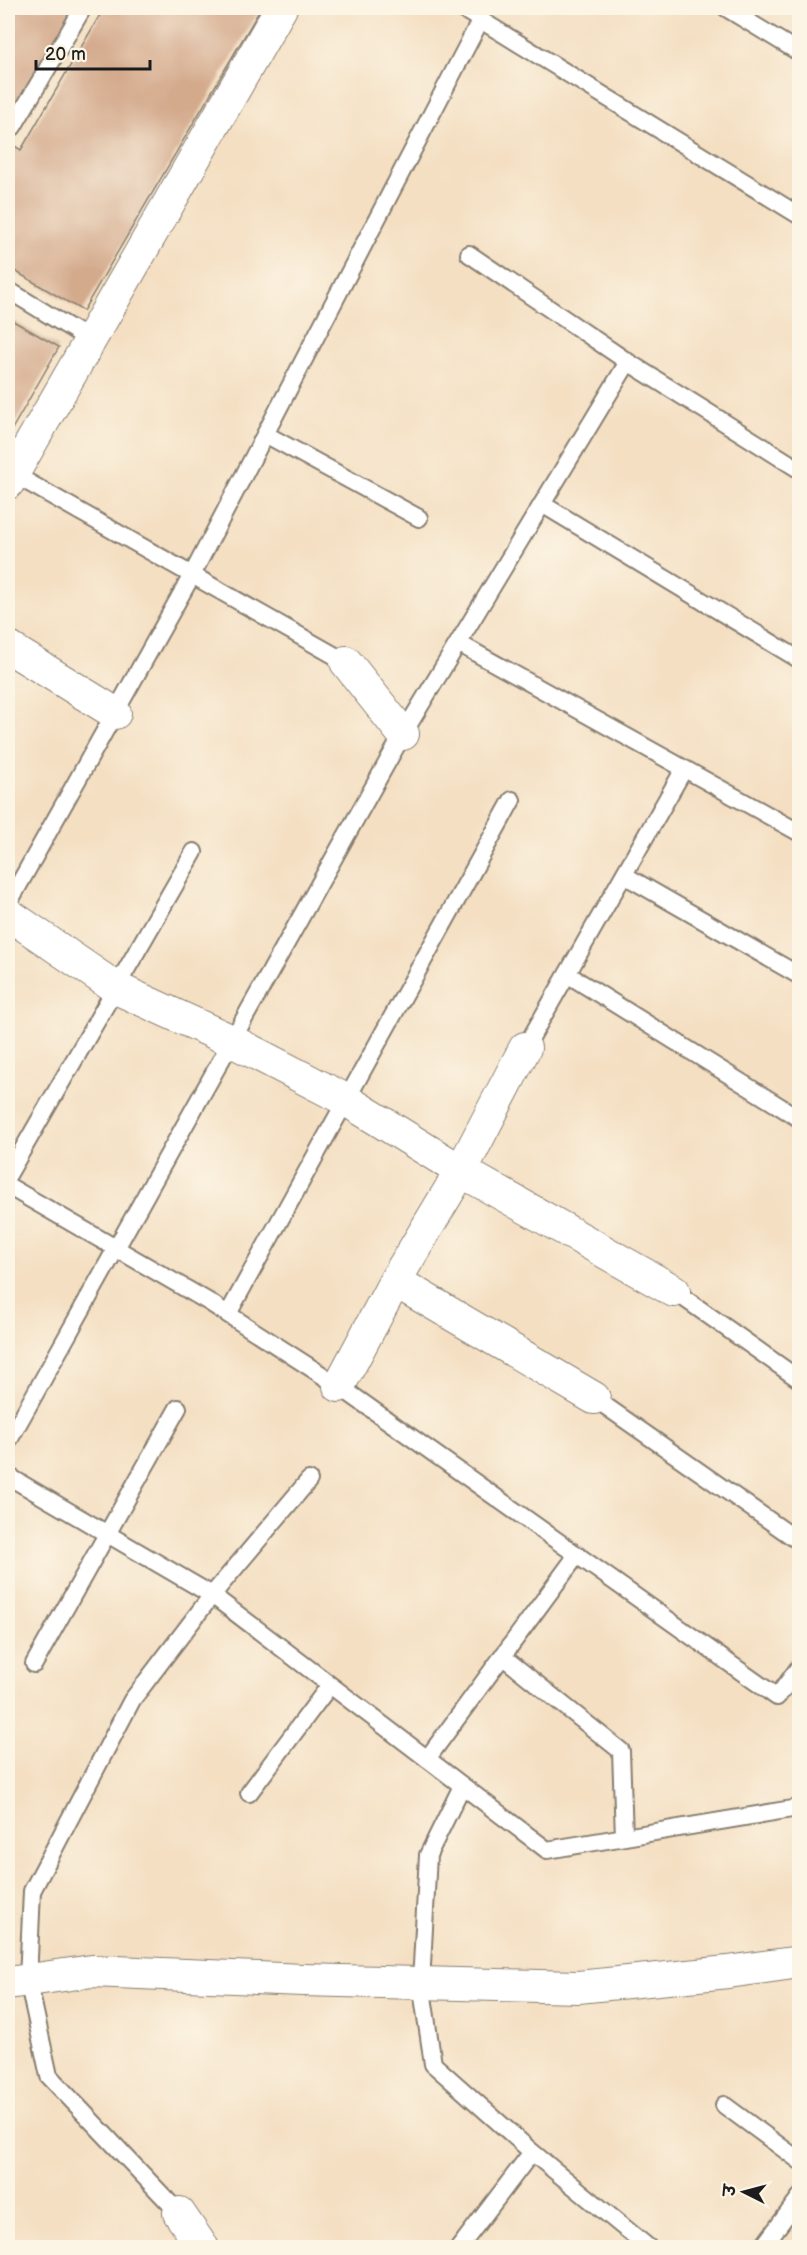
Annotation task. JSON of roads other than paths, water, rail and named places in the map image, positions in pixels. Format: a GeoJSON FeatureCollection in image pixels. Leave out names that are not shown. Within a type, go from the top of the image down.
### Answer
{"type":"FeatureCollection","features":[{"type":"Feature","properties":{"kind":"street"},"geometry":{"type":"LineString","coordinates":[[9,476],[281,8]]}},
{"type":"Feature","properties":{"kind":"street"},"geometry":{"type":"LineString","coordinates":[[8,647],[115,713]]}},
{"type":"Feature","properties":{"kind":"street"},"geometry":{"type":"LineString","coordinates":[[346,662],[403,734]]}},
{"type":"Feature","properties":{"kind":"street"},"geometry":{"type":"LineString","coordinates":[[8,914],[116,988],[232,1041],[345,1100],[461,1171],[674,1291]]}},
{"type":"Feature","properties":{"kind":"street"},"geometry":{"type":"LineString","coordinates":[[339,1386],[395,1281],[461,1171],[525,1048]]}},
{"type":"Feature","properties":{"kind":"street"},"geometry":{"type":"LineString","coordinates":[[395,1281],[594,1398]]}},
{"type":"Feature","properties":{"kind":"street"},"geometry":{"type":"LineString","coordinates":[[18,1982],[92,1971],[578,1987],[728,1972],[800,1962]]}},
{"type":"Feature","properties":{"kind":"street"},"geometry":{"type":"LineString","coordinates":[[179,2214],[203,2247]]}},
{"type":"Feature","properties":{"kind":"lane"},"geometry":{"type":"LineString","coordinates":[[8,124],[13,127],[83,8]]}},
{"type":"Feature","properties":{"kind":"lane"},"geometry":{"type":"LineString","coordinates":[[461,8],[800,216]]}},
{"type":"Feature","properties":{"kind":"lane"},"geometry":{"type":"LineString","coordinates":[[726,8],[800,53]]}},
{"type":"Feature","properties":{"kind":"lane"},"geometry":{"type":"LineString","coordinates":[[8,904],[192,575],[481,19]]}},
{"type":"Feature","properties":{"kind":"lane"},"geometry":{"type":"LineString","coordinates":[[468,254],[628,362],[800,470]]}},
{"type":"Feature","properties":{"kind":"lane"},"geometry":{"type":"LineString","coordinates":[[8,290],[90,340]]}},
{"type":"Feature","properties":{"kind":"lane"},"geometry":{"type":"LineString","coordinates":[[8,1442],[403,734],[628,362]]}},
{"type":"Feature","properties":{"kind":"lane"},"geometry":{"type":"LineString","coordinates":[[265,434],[419,518]]}},
{"type":"Feature","properties":{"kind":"lane"},"geometry":{"type":"LineString","coordinates":[[9,476],[346,662]]}},
{"type":"Feature","properties":{"kind":"lane"},"geometry":{"type":"LineString","coordinates":[[542,504],[800,660]]}},
{"type":"Feature","properties":{"kind":"lane"},"geometry":{"type":"LineString","coordinates":[[458,643],[800,833]]}},
{"type":"Feature","properties":{"kind":"lane"},"geometry":{"type":"LineString","coordinates":[[525,1048],[684,769]]}},
{"type":"Feature","properties":{"kind":"lane"},"geometry":{"type":"LineString","coordinates":[[228,1314],[512,800]]}},
{"type":"Feature","properties":{"kind":"lane"},"geometry":{"type":"LineString","coordinates":[[8,1175],[194,852]]}},
{"type":"Feature","properties":{"kind":"lane"},"geometry":{"type":"LineString","coordinates":[[624,875],[800,976]]}},
{"type":"Feature","properties":{"kind":"lane"},"geometry":{"type":"LineString","coordinates":[[567,974],[800,1119]]}},
{"type":"Feature","properties":{"kind":"lane"},"geometry":{"type":"LineString","coordinates":[[8,1186],[228,1314],[339,1386],[777,1697],[800,1666]]}},
{"type":"Feature","properties":{"kind":"lane"},"geometry":{"type":"LineString","coordinates":[[674,1291],[800,1380]]}},
{"type":"Feature","properties":{"kind":"lane"},"geometry":{"type":"LineString","coordinates":[[594,1398],[800,1542]]}},
{"type":"Feature","properties":{"kind":"lane"},"geometry":{"type":"LineString","coordinates":[[34,1664],[178,1408]]}},
{"type":"Feature","properties":{"kind":"lane"},"geometry":{"type":"LineString","coordinates":[[8,1476],[212,1595],[547,1850],[798,1808]]}},
{"type":"Feature","properties":{"kind":"lane"},"geometry":{"type":"LineString","coordinates":[[179,2214],[49,2076],[18,1982],[32,1891],[132,1700],[212,1595],[309,1480]]}},
{"type":"Feature","properties":{"kind":"lane"},"geometry":{"type":"LineString","coordinates":[[427,1759],[577,1555]]}},
{"type":"Feature","properties":{"kind":"lane"},"geometry":{"type":"LineString","coordinates":[[502,1656],[621,1751],[624,1837]]}},
{"type":"Feature","properties":{"kind":"lane"},"geometry":{"type":"LineString","coordinates":[[249,1793],[330,1685]]}},
{"type":"Feature","properties":{"kind":"lane"},"geometry":{"type":"LineString","coordinates":[[462,1786],[428,1855],[421,1983],[433,2064],[532,2152],[649,2247]]}},
{"type":"Feature","properties":{"kind":"lane"},"geometry":{"type":"LineString","coordinates":[[724,2105],[800,2161]]}},
{"type":"Feature","properties":{"kind":"lane"},"geometry":{"type":"LineString","coordinates":[[459,2247],[532,2152]]}},
{"type":"Feature","properties":{"kind":"lane"},"geometry":{"type":"LineString","coordinates":[[762,2247],[800,2197]]}}]}
